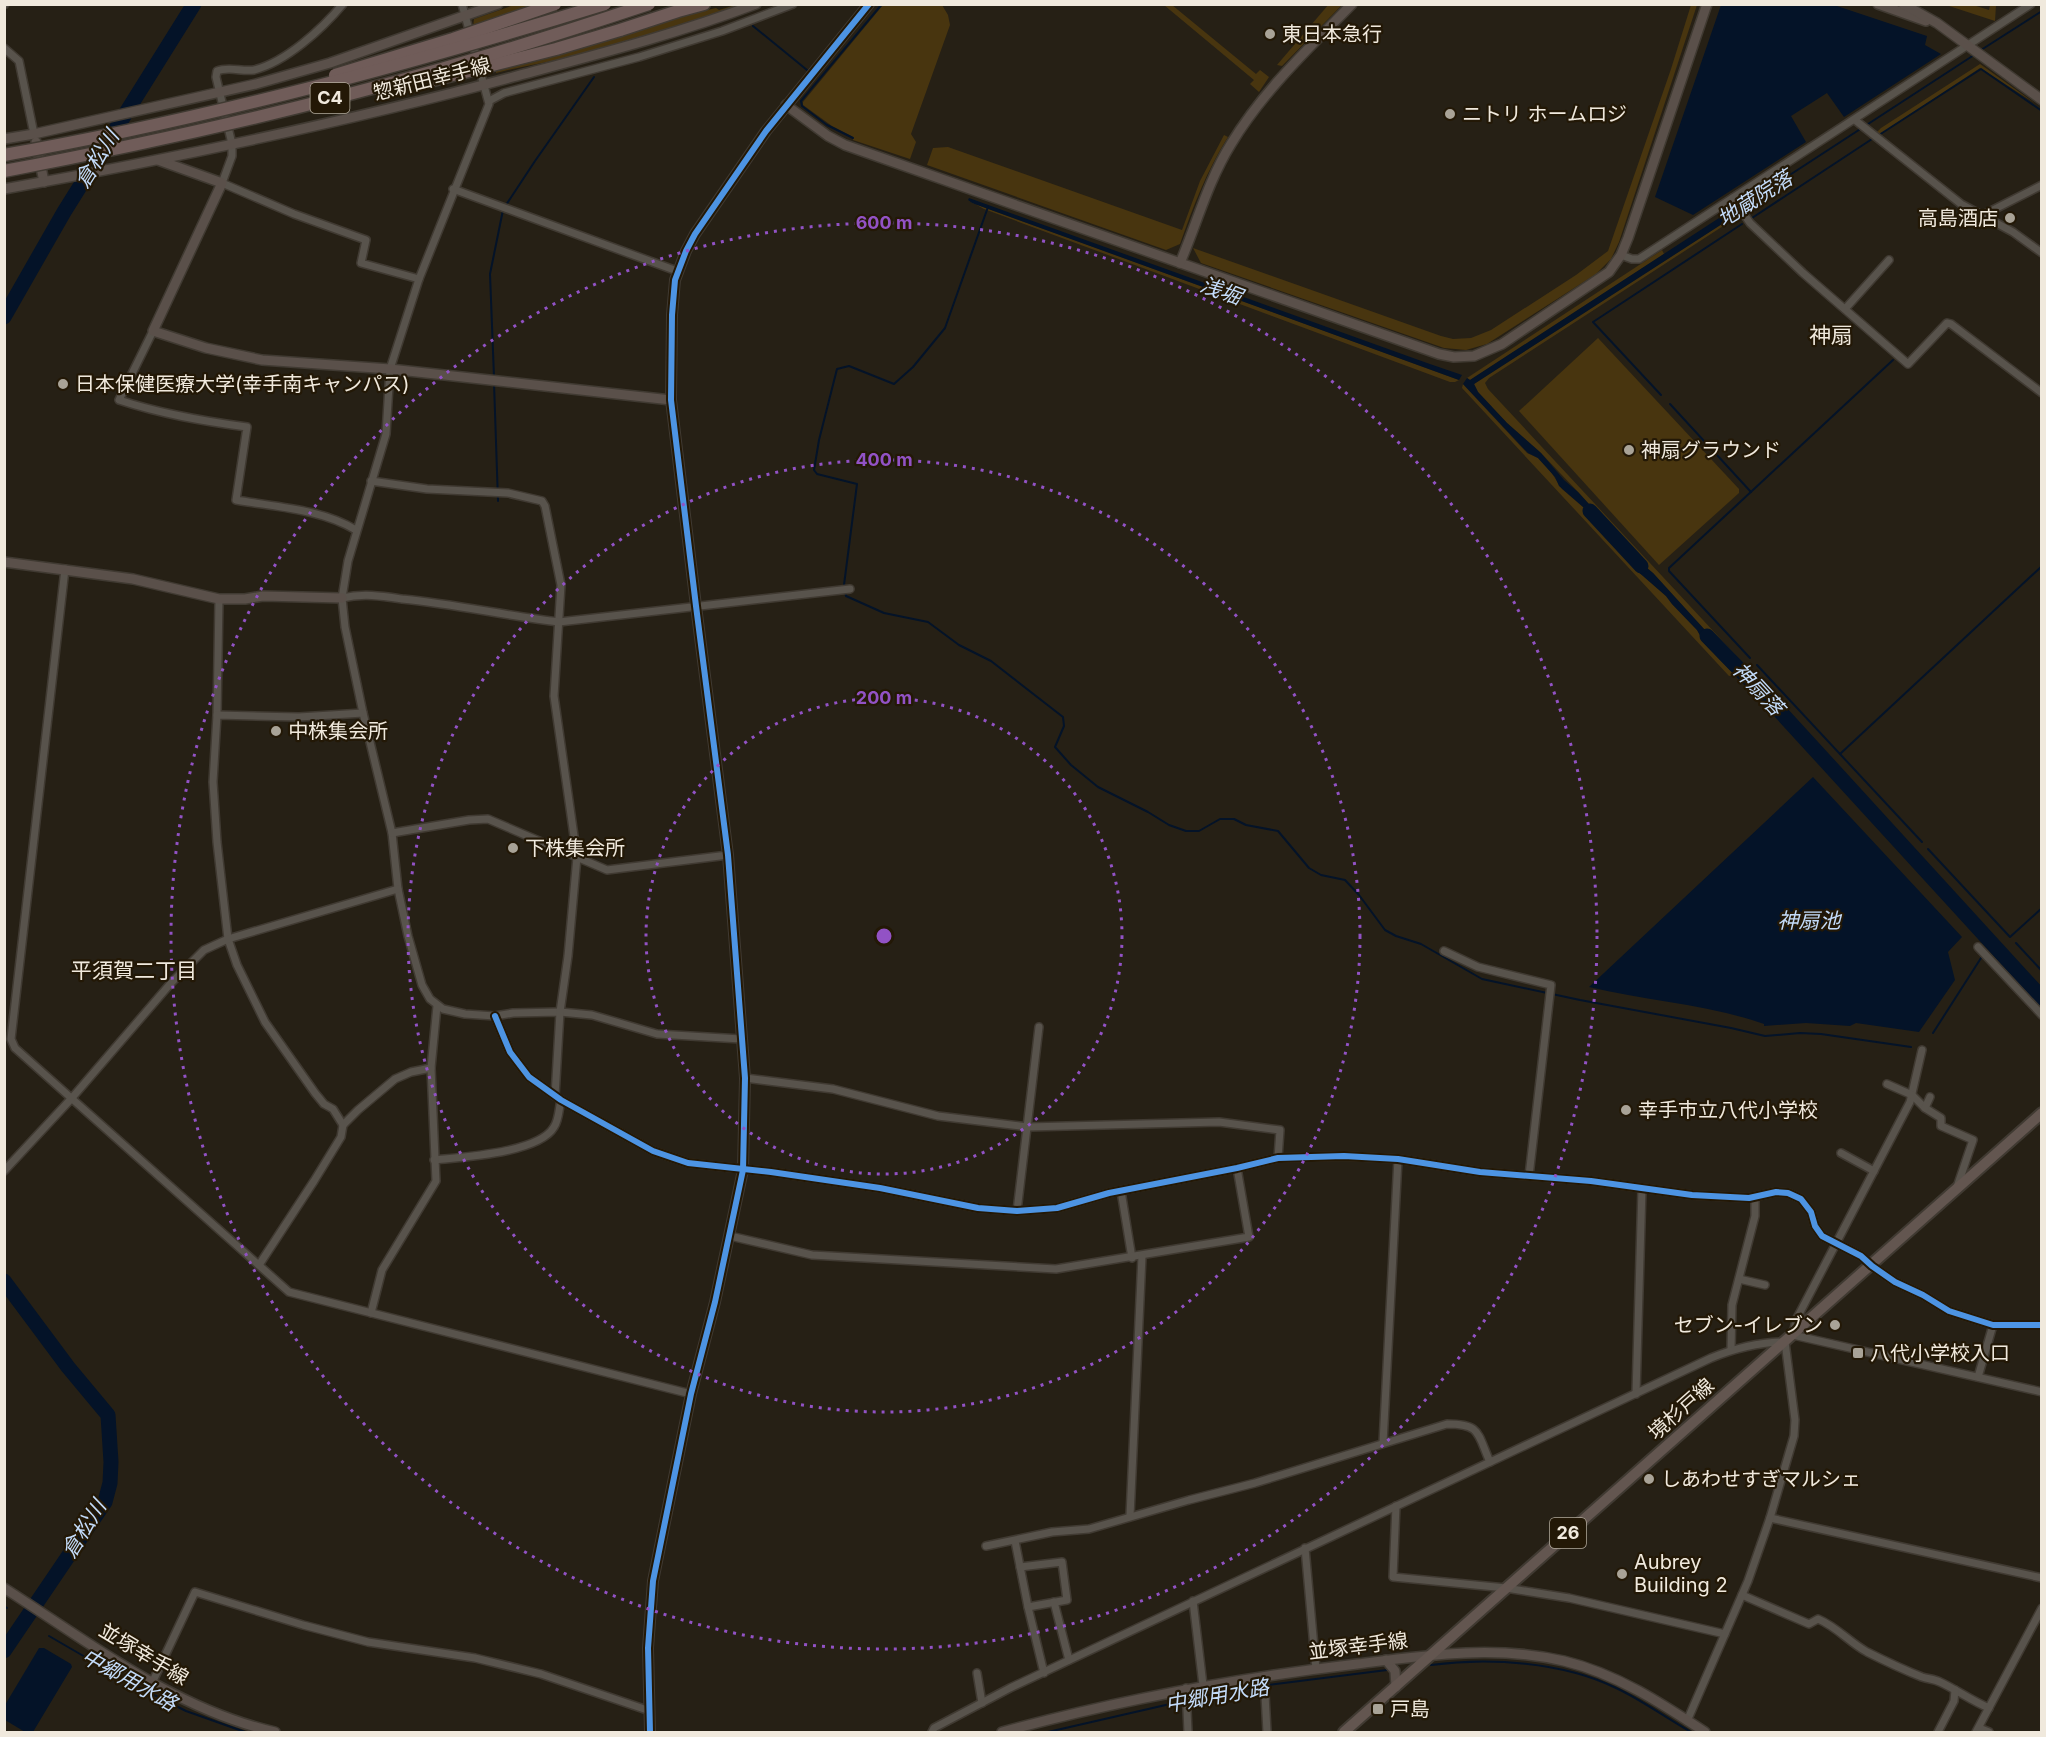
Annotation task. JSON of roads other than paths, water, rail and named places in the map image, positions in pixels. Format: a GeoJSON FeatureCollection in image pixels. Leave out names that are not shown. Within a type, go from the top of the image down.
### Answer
{"type":"FeatureCollection","features":[{"type":"Feature","properties":{"kind":"highway"},"geometry":{"type":"LineString","coordinates":[[278,97],[308,83],[453,39],[555,4]]}},
{"type":"Feature","properties":{"kind":"highway","name":"C4"},"geometry":{"type":"LineString","coordinates":[[4,155],[278,97],[422,60],[605,4]]}},
{"type":"Feature","properties":{"kind":"highway","name":"C4"},"geometry":{"type":"LineString","coordinates":[[4,171],[265,114],[444,68],[649,4]]}},
{"type":"Feature","properties":{"kind":"highway"},"geometry":{"type":"LineString","coordinates":[[265,114],[293,114],[556,49],[704,4]]}},
{"type":"Feature","properties":{"kind":"main road","name":"境杉戸線"},"geometry":{"type":"LineString","coordinates":[[1344,1732],[2042,1113]]}},
{"type":"Feature","properties":{"kind":"street"},"geometry":{"type":"LineString","coordinates":[[343,4],[330,20],[280,60],[252,70],[222,69],[217,72],[216,77],[232,144],[232,156],[222,183],[119,400],[191,419],[247,427],[236,500],[313,513],[340,520],[356,530]]}},
{"type":"Feature","properties":{"kind":"street"},"geometry":{"type":"LineString","coordinates":[[462,4],[489,100],[419,279],[390,369],[386,434],[356,530],[342,598],[345,627],[363,713],[392,833],[398,890],[408,936],[422,985],[437,1006],[465,1014],[495,1016],[513,1013],[561,1012],[592,1016],[657,1034],[741,1039]]}},
{"type":"Feature","properties":{"kind":"street"},"geometry":{"type":"LineString","coordinates":[[4,139],[220,94],[330,63],[498,4]]}},
{"type":"Feature","properties":{"kind":"street","name":"惣新田幸手線"},"geometry":{"type":"LineString","coordinates":[[4,189],[158,160],[341,121],[635,44],[756,4]]}},
{"type":"Feature","properties":{"kind":"street"},"geometry":{"type":"LineString","coordinates":[[489,100],[504,93],[688,42],[793,4]]}},
{"type":"Feature","properties":{"kind":"street"},"geometry":{"type":"LineString","coordinates":[[650,1732],[648,1648],[653,1581],[692,1394],[730,1236],[743,1170],[745,1078],[728,855],[671,400],[672,315],[675,280],[695,234],[786,105],[869,4]]}},
{"type":"Feature","properties":{"kind":"street"},"geometry":{"type":"LineString","coordinates":[[1180,262],[1207,191],[1232,143],[1272,88],[1352,4]]}},
{"type":"Feature","properties":{"kind":"street"},"geometry":{"type":"LineString","coordinates":[[786,105],[828,136],[845,145],[1439,354],[1463,357],[1480,354],[1502,344],[1598,281],[1609,272],[1621,255],[1707,4]]}},
{"type":"Feature","properties":{"kind":"street"},"geometry":{"type":"LineString","coordinates":[[1878,4],[1925,20],[1947,31]]}},
{"type":"Feature","properties":{"kind":"street"},"geometry":{"type":"LineString","coordinates":[[1904,4],[1982,55],[2042,100]]}},
{"type":"Feature","properties":{"kind":"street"},"geometry":{"type":"LineString","coordinates":[[1621,255],[1639,259],[1970,47],[2031,4]]}},
{"type":"Feature","properties":{"kind":"street"},"geometry":{"type":"LineString","coordinates":[[4,48],[20,61],[44,182]]}},
{"type":"Feature","properties":{"kind":"street"},"geometry":{"type":"LineString","coordinates":[[1855,120],[1961,204],[2013,232],[2042,253]]}},
{"type":"Feature","properties":{"kind":"street"},"geometry":{"type":"LineString","coordinates":[[158,160],[366,240],[361,262],[419,279]]}},
{"type":"Feature","properties":{"kind":"street"},"geometry":{"type":"LineString","coordinates":[[1981,216],[2042,185]]}},
{"type":"Feature","properties":{"kind":"street"},"geometry":{"type":"LineString","coordinates":[[453,189],[677,271]]}},
{"type":"Feature","properties":{"kind":"street"},"geometry":{"type":"LineString","coordinates":[[1733,198],[1750,223],[1792,263],[1908,364],[1947,324],[1951,324],[2042,393]]}},
{"type":"Feature","properties":{"kind":"street"},"geometry":{"type":"LineString","coordinates":[[1845,309],[1889,260]]}},
{"type":"Feature","properties":{"kind":"street"},"geometry":{"type":"LineString","coordinates":[[153,331],[206,348],[262,360],[390,369],[671,400]]}},
{"type":"Feature","properties":{"kind":"street"},"geometry":{"type":"LineString","coordinates":[[371,481],[428,489],[508,493],[543,501],[561,585],[554,696],[577,857],[561,1012],[556,1126],[549,1134],[522,1148],[434,1160]]}},
{"type":"Feature","properties":{"kind":"street"},"geometry":{"type":"LineString","coordinates":[[4,562],[133,579],[219,598],[245,599],[263,596],[342,598],[359,594],[419,600],[521,618],[559,622],[850,589]]}},
{"type":"Feature","properties":{"kind":"street"},"geometry":{"type":"LineString","coordinates":[[65,569],[11,1040],[15,1048],[289,1292],[692,1394]]}},
{"type":"Feature","properties":{"kind":"street"},"geometry":{"type":"LineString","coordinates":[[219,598],[213,782],[228,939],[237,965],[265,1022],[315,1093],[324,1104],[333,1109],[343,1125]]}},
{"type":"Feature","properties":{"kind":"street"},"geometry":{"type":"LineString","coordinates":[[217,714],[299,717],[363,713]]}},
{"type":"Feature","properties":{"kind":"street"},"geometry":{"type":"LineString","coordinates":[[392,833],[488,819],[607,870],[728,855]]}},
{"type":"Feature","properties":{"kind":"street"},"geometry":{"type":"LineString","coordinates":[[4,1171],[71,1099],[171,983],[204,950],[228,939],[398,890]]}},
{"type":"Feature","properties":{"kind":"street"},"geometry":{"type":"LineString","coordinates":[[1978,947],[2042,1015]]}},
{"type":"Feature","properties":{"kind":"street"},"geometry":{"type":"LineString","coordinates":[[1444,951],[1478,967],[1551,985],[1529,1176]]}},
{"type":"Feature","properties":{"kind":"street"},"geometry":{"type":"LineString","coordinates":[[371,1313],[382,1270],[436,1180],[431,1068],[437,1006]]}},
{"type":"Feature","properties":{"kind":"street"},"geometry":{"type":"LineString","coordinates":[[495,1016],[510,1052],[529,1077],[558,1098],[653,1151],[688,1163],[879,1188],[978,1208],[1017,1211],[1057,1208],[1121,1191],[1278,1158],[1344,1156],[1398,1159],[1480,1172],[1692,1195],[1755,1197],[1788,1192],[1797,1196],[1811,1212],[1818,1232],[1822,1236],[1861,1256],[1895,1282],[1949,1311],[1993,1325],[2042,1325]]}},
{"type":"Feature","properties":{"kind":"street"},"geometry":{"type":"LineString","coordinates":[[1017,1211],[1039,1027]]}},
{"type":"Feature","properties":{"kind":"street"},"geometry":{"type":"LineString","coordinates":[[1692,1727],[1770,1518],[1794,1436],[1795,1420],[1789,1338],[1796,1320],[1910,1102],[1922,1050]]}},
{"type":"Feature","properties":{"kind":"street"},"geometry":{"type":"LineString","coordinates":[[259,1265],[320,1172],[340,1137],[343,1125],[395,1078],[431,1068]]}},
{"type":"Feature","properties":{"kind":"street"},"geometry":{"type":"LineString","coordinates":[[745,1078],[833,1089],[938,1116],[1028,1127],[1219,1122],[1280,1130],[1278,1158]]}},
{"type":"Feature","properties":{"kind":"street"},"geometry":{"type":"LineString","coordinates":[[1887,1084],[1912,1095],[1925,1108],[1941,1118],[1941,1126],[1973,1140],[1956,1189]]}},
{"type":"Feature","properties":{"kind":"street"},"geometry":{"type":"LineString","coordinates":[[1925,1108],[1930,1097]]}},
{"type":"Feature","properties":{"kind":"street"},"geometry":{"type":"LineString","coordinates":[[1841,1153],[1874,1171]]}},
{"type":"Feature","properties":{"kind":"street"},"geometry":{"type":"LineString","coordinates":[[1383,1443],[1398,1159]]}},
{"type":"Feature","properties":{"kind":"street"},"geometry":{"type":"LineString","coordinates":[[730,1236],[812,1255],[1056,1269],[1249,1237],[1237,1168]]}},
{"type":"Feature","properties":{"kind":"street"},"geometry":{"type":"LineString","coordinates":[[1636,1394],[1642,1188]]}},
{"type":"Feature","properties":{"kind":"street"},"geometry":{"type":"LineString","coordinates":[[1121,1191],[1132,1258]]}},
{"type":"Feature","properties":{"kind":"street"},"geometry":{"type":"LineString","coordinates":[[1731,1350],[1732,1305],[1755,1216],[1755,1197]]}},
{"type":"Feature","properties":{"kind":"street"},"geometry":{"type":"LineString","coordinates":[[1130,1516],[1142,1256]]}},
{"type":"Feature","properties":{"kind":"street"},"geometry":{"type":"LineString","coordinates":[[1739,1279],[1765,1285]]}},
{"type":"Feature","properties":{"kind":"street"},"geometry":{"type":"LineString","coordinates":[[1978,1377],[1993,1325]]}},
{"type":"Feature","properties":{"kind":"street"},"geometry":{"type":"LineString","coordinates":[[932,1732],[934,1728],[982,1703],[1193,1601],[1731,1350],[1789,1338],[2042,1392]]}},
{"type":"Feature","properties":{"kind":"street"},"geometry":{"type":"LineString","coordinates":[[986,1546],[1052,1532],[1089,1529],[1255,1483],[1447,1424],[1466,1424],[1475,1430],[1490,1461]]}},
{"type":"Feature","properties":{"kind":"street"},"geometry":{"type":"LineString","coordinates":[[1396,1506],[1393,1577],[1506,1588],[1569,1598],[1725,1634]]}},
{"type":"Feature","properties":{"kind":"street"},"geometry":{"type":"LineString","coordinates":[[1770,1518],[2042,1578]]}},
{"type":"Feature","properties":{"kind":"street"},"geometry":{"type":"LineString","coordinates":[[1015,1541],[1044,1673]]}},
{"type":"Feature","properties":{"kind":"street"},"geometry":{"type":"LineString","coordinates":[[1305,1548],[1316,1668]]}},
{"type":"Feature","properties":{"kind":"street"},"geometry":{"type":"LineString","coordinates":[[1020,1567],[1062,1562],[1066,1600],[1028,1607]]}},
{"type":"Feature","properties":{"kind":"street","name":"並塚幸手線"},"geometry":{"type":"LineString","coordinates":[[4,1588],[128,1670],[152,1683],[205,1710],[245,1725],[275,1732]]}},
{"type":"Feature","properties":{"kind":"street"},"geometry":{"type":"LineString","coordinates":[[152,1683],[195,1592],[368,1642],[475,1659],[541,1674],[650,1711]]}},
{"type":"Feature","properties":{"kind":"street"},"geometry":{"type":"LineString","coordinates":[[1742,1595],[1809,1624],[1818,1619],[1828,1623],[1868,1653],[1923,1677],[1938,1681],[1989,1708]]}},
{"type":"Feature","properties":{"kind":"street"},"geometry":{"type":"LineString","coordinates":[[1193,1601],[1203,1685]]}},
{"type":"Feature","properties":{"kind":"street"},"geometry":{"type":"LineString","coordinates":[[1054,1602],[1070,1660]]}},
{"type":"Feature","properties":{"kind":"street"},"geometry":{"type":"LineString","coordinates":[[1989,1732],[1977,1730],[2042,1608]]}},
{"type":"Feature","properties":{"kind":"street","name":"並塚幸手線"},"geometry":{"type":"LineString","coordinates":[[1002,1732],[1086,1710],[1203,1685],[1386,1660],[1459,1652],[1501,1652],[1565,1662],[1600,1673],[1642,1692],[1692,1727],[1705,1732]]}},
{"type":"Feature","properties":{"kind":"street"},"geometry":{"type":"LineString","coordinates":[[1386,1660],[1395,1671],[1396,1687]]}},
{"type":"Feature","properties":{"kind":"street"},"geometry":{"type":"LineString","coordinates":[[977,1673],[982,1703]]}},
{"type":"Feature","properties":{"kind":"street"},"geometry":{"type":"LineString","coordinates":[[1264,1676],[1267,1732]]}},
{"type":"Feature","properties":{"kind":"street"},"geometry":{"type":"LineString","coordinates":[[1186,1688],[1188,1732]]}},
{"type":"Feature","properties":{"kind":"street"},"geometry":{"type":"LineString","coordinates":[[1938,1732],[1954,1701],[1955,1690]]}},
{"type":"Feature","properties":{"kind":"water"},"geometry":{"type":"Polygon","coordinates":[[[1721,5],[1834,5],[1927,36],[1925,45],[1941,54],[1844,117],[1827,93],[1791,116],[1806,142],[1693,215],[1655,197],[1721,5]]]}},
{"type":"Feature","properties":{"kind":"water","name":"浅堀"},"geometry":{"type":"Polygon","coordinates":[[[969,198],[1462,375],[1459,380],[972,203],[968,200],[969,198]]]}},
{"type":"Feature","properties":{"kind":"water"},"geometry":{"type":"Polygon","coordinates":[[[1736,207],[1739,213],[1474,384],[1478,392],[1507,423],[1541,453],[1598,514],[1607,531],[1625,550],[1653,573],[1704,629],[1739,671],[1735,675],[1705,644],[1697,630],[1666,596],[1635,569],[1599,530],[1590,513],[1559,486],[1555,477],[1538,458],[1528,453],[1463,384],[1467,378],[1470,380],[1736,207]]]}},
{"type":"Feature","properties":{"kind":"water","name":"神扇池"},"geometry":{"type":"Polygon","coordinates":[[[1813,777],[1962,937],[1948,952],[1955,980],[1919,1032],[1856,1023],[1850,1026],[1806,1023],[1764,1026],[1764,1024],[1743,1017],[1699,1007],[1589,987],[1813,777]]]}},
{"type":"Feature","properties":{"kind":"water"},"geometry":{"type":"Polygon","coordinates":[[[39,1648],[44,1648],[71,1664],[72,1667],[33,1732],[25,1732],[5,1720],[5,1705],[39,1648]]]}},
{"type":"Feature","properties":{"kind":"waterway","name":"倉松川"},"geometry":{"type":"LineString","coordinates":[[4,317],[64,212],[194,4]]}},
{"type":"Feature","properties":{"kind":"waterway"},"geometry":{"type":"LineString","coordinates":[[853,138],[827,125],[802,106],[801,101],[882,4]]}},
{"type":"Feature","properties":{"kind":"waterway","name":"地蔵院落"},"geometry":{"type":"LineString","coordinates":[[1981,50],[2042,11]]}},
{"type":"Feature","properties":{"kind":"waterway"},"geometry":{"type":"LineString","coordinates":[[753,26],[807,70]]}},
{"type":"Feature","properties":{"kind":"waterway","name":"地蔵院落"},"geometry":{"type":"LineString","coordinates":[[1742,206],[1974,55]]}},
{"type":"Feature","properties":{"kind":"waterway"},"geometry":{"type":"LineString","coordinates":[[1879,135],[1981,69],[2042,111]]}},
{"type":"Feature","properties":{"kind":"waterway"},"geometry":{"type":"LineString","coordinates":[[506,205],[594,77]]}},
{"type":"Feature","properties":{"kind":"waterway"},"geometry":{"type":"LineString","coordinates":[[1752,218],[1872,139]]}},
{"type":"Feature","properties":{"kind":"waterway"},"geometry":{"type":"LineString","coordinates":[[988,207],[945,328],[913,367],[894,384],[849,366],[837,369],[814,470],[817,474],[857,484],[844,585],[846,596],[884,613],[928,622],[959,645],[991,661],[1063,717],[1064,726],[1055,747],[1071,765],[1098,787],[1169,825],[1186,831],[1199,831],[1220,819],[1234,819],[1246,825],[1278,831],[1309,868],[1321,875],[1345,880],[1385,930],[1421,944],[1482,979],[1765,1036],[1821,1034],[1911,1047]]}},
{"type":"Feature","properties":{"kind":"waterway"},"geometry":{"type":"LineString","coordinates":[[494,377],[490,274],[503,210]]}},
{"type":"Feature","properties":{"kind":"waterway"},"geometry":{"type":"LineString","coordinates":[[1661,395],[1593,322],[1742,224]]}},
{"type":"Feature","properties":{"kind":"waterway"},"geometry":{"type":"LineString","coordinates":[[1750,658],[1669,571],[1669,568],[1893,360]]}},
{"type":"Feature","properties":{"kind":"waterway"},"geometry":{"type":"LineString","coordinates":[[494,383],[498,501]]}},
{"type":"Feature","properties":{"kind":"waterway"},"geometry":{"type":"LineString","coordinates":[[1670,404],[1751,492]]}},
{"type":"Feature","properties":{"kind":"waterway","name":"神扇落"},"geometry":{"type":"LineString","coordinates":[[1590,511],[1641,566]]}},
{"type":"Feature","properties":{"kind":"waterway"},"geometry":{"type":"LineString","coordinates":[[1840,754],[2042,566]]}},
{"type":"Feature","properties":{"kind":"waterway","name":"神扇落"},"geometry":{"type":"LineString","coordinates":[[1707,636],[1775,706],[2042,998]]}},
{"type":"Feature","properties":{"kind":"waterway"},"geometry":{"type":"LineString","coordinates":[[1757,665],[1922,842]]}},
{"type":"Feature","properties":{"kind":"waterway"},"geometry":{"type":"LineString","coordinates":[[1928,849],[2010,937],[2042,908]]}},
{"type":"Feature","properties":{"kind":"waterway"},"geometry":{"type":"LineString","coordinates":[[2016,943],[2042,971]]}},
{"type":"Feature","properties":{"kind":"waterway","name":"神扇落"},"geometry":{"type":"LineString","coordinates":[[1988,948],[1993,944]]}},
{"type":"Feature","properties":{"kind":"waterway"},"geometry":{"type":"LineString","coordinates":[[1933,1033],[1981,958]]}},
{"type":"Feature","properties":{"kind":"waterway","name":"倉松川"},"geometry":{"type":"LineString","coordinates":[[4,1281],[68,1367],[108,1415],[111,1462],[110,1483],[105,1502],[4,1651]]}},
{"type":"Feature","properties":{"kind":"waterway","name":"中郷用水路"},"geometry":{"type":"LineString","coordinates":[[49,1636],[130,1683],[186,1711],[245,1732]]}},
{"type":"Feature","properties":{"kind":"waterway","name":"中郷用水路"},"geometry":{"type":"LineString","coordinates":[[1431,1665],[1501,1662],[1573,1672],[1626,1693],[1691,1732]]}},
{"type":"Feature","properties":{"kind":"waterway","name":"中郷用水路"},"geometry":{"type":"LineString","coordinates":[[1268,1685],[1387,1670]]}},
{"type":"Feature","properties":{"kind":"waterway","name":"中郷用水路"},"geometry":{"type":"LineString","coordinates":[[1048,1732],[1218,1693],[1262,1686]]}},
{"type":"Feature","properties":{"kind":"place","name":"東日本急行"},"geometry":{"type":"Point","coordinates":[1270,34]}},
{"type":"Feature","properties":{"kind":"place","name":"ニトリ ホームロジ"},"geometry":{"type":"Point","coordinates":[1450,114]}},
{"type":"Feature","properties":{"kind":"place","name":"高島酒店"},"geometry":{"type":"Point","coordinates":[2010,218]}},
{"type":"Feature","properties":{"kind":"place","name":"日本保健医療大学(幸手南キャンパス)"},"geometry":{"type":"Point","coordinates":[63,384]}},
{"type":"Feature","properties":{"kind":"place","name":"神扇グラウンド"},"geometry":{"type":"Point","coordinates":[1629,450]}},
{"type":"Feature","properties":{"kind":"place","name":"中株集会所"},"geometry":{"type":"Point","coordinates":[276,731]}},
{"type":"Feature","properties":{"kind":"place","name":"下株集会所"},"geometry":{"type":"Point","coordinates":[513,848]}},
{"type":"Feature","properties":{"kind":"place","name":"幸手市立八代小学校"},"geometry":{"type":"Point","coordinates":[1626,1110]}},
{"type":"Feature","properties":{"kind":"place","name":"セブン-イレブン"},"geometry":{"type":"Point","coordinates":[1835,1325]}},
{"type":"Feature","properties":{"kind":"place","name":"八代小学校入口"},"geometry":{"type":"Point","coordinates":[1858,1353]}},
{"type":"Feature","properties":{"kind":"place","name":"しあわせすぎマルシェ"},"geometry":{"type":"Point","coordinates":[1649,1479]}},
{"type":"Feature","properties":{"kind":"place","name":"Aubrey Building 2"},"geometry":{"type":"Point","coordinates":[1622,1574]}},
{"type":"Feature","properties":{"kind":"place","name":"戸島"},"geometry":{"type":"Point","coordinates":[1378,1709]}},
{"type":"Feature","properties":{"kind":"district","name":"神扇"},"geometry":{"type":"Point","coordinates":[1831,335]}},
{"type":"Feature","properties":{"kind":"district","name":"平須賀二丁目"},"geometry":{"type":"Point","coordinates":[134,971]}}]}
